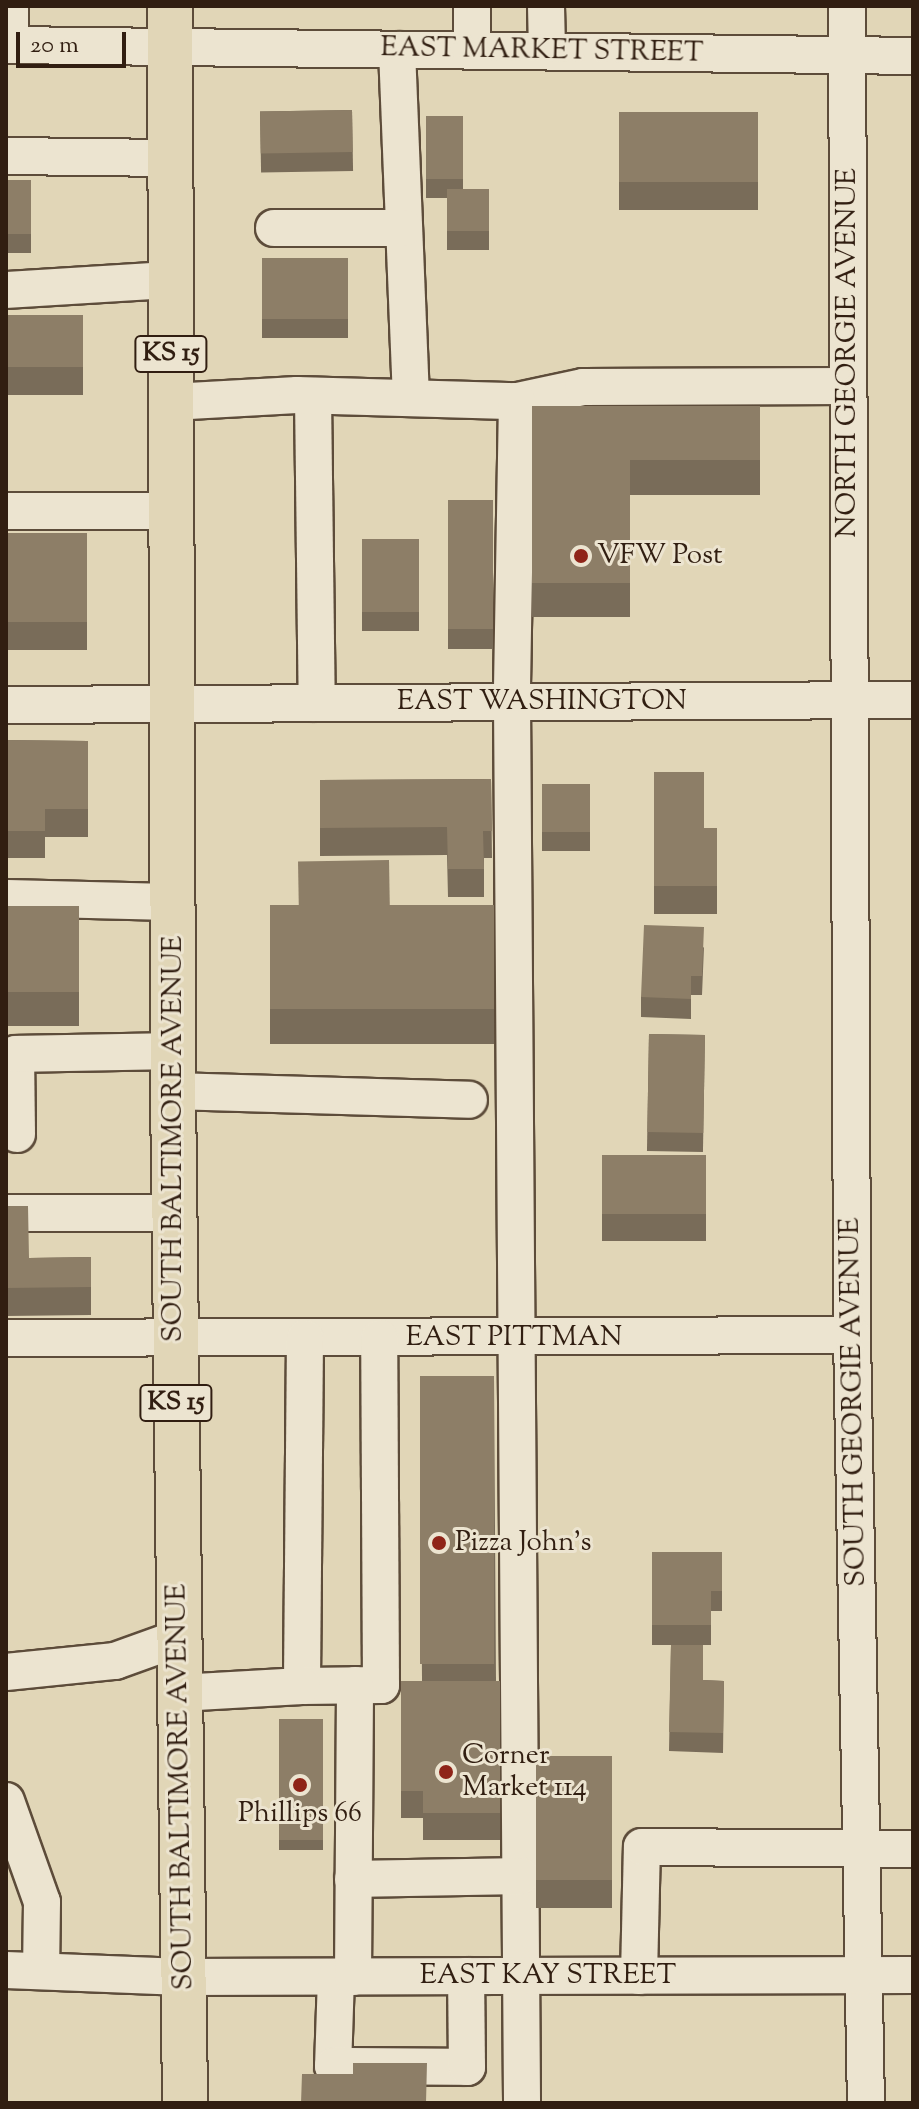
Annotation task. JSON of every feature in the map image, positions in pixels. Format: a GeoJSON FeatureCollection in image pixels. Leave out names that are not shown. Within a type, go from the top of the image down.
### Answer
{"type":"FeatureCollection","features":[{"type":"Feature","properties":{"kind":"main road","name":"KS 15"},"geometry":{"type":"LineString","coordinates":[[170,26],[171,703]]}},
{"type":"Feature","properties":{"kind":"main road","name":"SOUTH BALTIMORE AVENUE"},"geometry":{"type":"LineString","coordinates":[[171,703],[185,2103]]}},
{"type":"Feature","properties":{"kind":"street"},"geometry":{"type":"LineString","coordinates":[[8,45],[10,6]]}},
{"type":"Feature","properties":{"kind":"street"},"geometry":{"type":"LineString","coordinates":[[472,6],[472,50]]}},
{"type":"Feature","properties":{"kind":"street"},"geometry":{"type":"LineString","coordinates":[[546,6],[547,51]]}},
{"type":"Feature","properties":{"kind":"street","name":"NORTH GEORGIE AVENUE"},"geometry":{"type":"LineString","coordinates":[[847,6],[848,701]]}},
{"type":"Feature","properties":{"kind":"street","name":"EAST MARKET STREET"},"geometry":{"type":"LineString","coordinates":[[8,45],[170,26],[397,50],[913,56]]}},
{"type":"Feature","properties":{"kind":"street"},"geometry":{"type":"LineString","coordinates":[[397,50],[411,398]]}},
{"type":"Feature","properties":{"kind":"street"},"geometry":{"type":"LineString","coordinates":[[6,156],[171,158]]}},
{"type":"Feature","properties":{"kind":"street"},"geometry":{"type":"LineString","coordinates":[[274,228],[404,228]]}},
{"type":"Feature","properties":{"kind":"street"},"geometry":{"type":"LineString","coordinates":[[6,290],[171,280]]}},
{"type":"Feature","properties":{"kind":"street"},"geometry":{"type":"LineString","coordinates":[[171,402],[313,396],[517,401],[583,387],[847,386]]}},
{"type":"Feature","properties":{"kind":"street"},"geometry":{"type":"LineString","coordinates":[[313,396],[317,703]]}},
{"type":"Feature","properties":{"kind":"street"},"geometry":{"type":"LineString","coordinates":[[517,401],[512,702],[522,2103]]}},
{"type":"Feature","properties":{"kind":"street"},"geometry":{"type":"LineString","coordinates":[[6,511],[171,511]]}},
{"type":"Feature","properties":{"kind":"street","name":"EAST WASHINGTON"},"geometry":{"type":"LineString","coordinates":[[6,705],[913,700]]}},
{"type":"Feature","properties":{"kind":"street","name":"SOUTH GEORGIE AVENUE"},"geometry":{"type":"LineString","coordinates":[[848,701],[852,1335],[866,2103]]}},
{"type":"Feature","properties":{"kind":"street"},"geometry":{"type":"LineString","coordinates":[[6,898],[172,902]]}},
{"type":"Feature","properties":{"kind":"street"},"geometry":{"type":"LineString","coordinates":[[17,1134],[16,1054],[469,1100]]}},
{"type":"Feature","properties":{"kind":"street"},"geometry":{"type":"LineString","coordinates":[[6,1213],[174,1213]]}},
{"type":"Feature","properties":{"kind":"street","name":"EAST PITTMAN"},"geometry":{"type":"LineString","coordinates":[[6,1338],[852,1335]]}},
{"type":"Feature","properties":{"kind":"street"},"geometry":{"type":"LineString","coordinates":[[302,1686],[305,1338]]}},
{"type":"Feature","properties":{"kind":"street"},"geometry":{"type":"LineString","coordinates":[[179,1693],[381,1685],[379,1338]]}},
{"type":"Feature","properties":{"kind":"street"},"geometry":{"type":"LineString","coordinates":[[6,1672],[115,1661],[179,1638]]}},
{"type":"Feature","properties":{"kind":"street"},"geometry":{"type":"LineString","coordinates":[[355,1685],[353,1879],[333,2066],[467,2067],[466,1976]]}},
{"type":"Feature","properties":{"kind":"street"},"geometry":{"type":"LineString","coordinates":[[6,1801],[42,1902],[24,1970]]}},
{"type":"Feature","properties":{"kind":"street"},"geometry":{"type":"LineString","coordinates":[[639,1976],[642,1847],[913,1849]]}},
{"type":"Feature","properties":{"kind":"street"},"geometry":{"type":"LineString","coordinates":[[353,1879],[521,1876]]}},
{"type":"Feature","properties":{"kind":"street","name":"EAST KAY STREET"},"geometry":{"type":"LineString","coordinates":[[24,1970],[183,1977],[913,1975]]}},
{"type":"Feature","properties":{"kind":"building"},"geometry":{"type":"Polygon","coordinates":[[[352,110],[353,152],[261,154],[260,112],[352,110]]]}},
{"type":"Feature","properties":{"kind":"building"},"geometry":{"type":"Polygon","coordinates":[[[619,112],[758,112],[758,182],[619,182],[619,112]]]}},
{"type":"Feature","properties":{"kind":"building"},"geometry":{"type":"Polygon","coordinates":[[[426,116],[463,116],[463,179],[426,179],[426,116]]]}},
{"type":"Feature","properties":{"kind":"building"},"geometry":{"type":"Polygon","coordinates":[[[6,180],[31,180],[31,234],[6,234],[6,180]]]}},
{"type":"Feature","properties":{"kind":"building"},"geometry":{"type":"Polygon","coordinates":[[[447,189],[489,189],[489,231],[447,231],[447,189]]]}},
{"type":"Feature","properties":{"kind":"building"},"geometry":{"type":"Polygon","coordinates":[[[262,258],[348,258],[348,319],[262,319],[262,258]]]}},
{"type":"Feature","properties":{"kind":"building"},"geometry":{"type":"Polygon","coordinates":[[[6,315],[83,315],[83,367],[6,367],[6,315]]]}},
{"type":"Feature","properties":{"kind":"building","name":"VFW Post"},"geometry":{"type":"Polygon","coordinates":[[[532,406],[760,406],[760,460],[630,460],[630,583],[532,583],[532,406]]]}},
{"type":"Feature","properties":{"kind":"building"},"geometry":{"type":"Polygon","coordinates":[[[448,500],[493,500],[493,629],[448,629],[448,500]]]}},
{"type":"Feature","properties":{"kind":"building"},"geometry":{"type":"Polygon","coordinates":[[[6,533],[87,533],[87,622],[6,622],[6,533]]]}},
{"type":"Feature","properties":{"kind":"building"},"geometry":{"type":"Polygon","coordinates":[[[362,539],[419,539],[419,612],[362,612],[362,539]]]}},
{"type":"Feature","properties":{"kind":"building"},"geometry":{"type":"Polygon","coordinates":[[[6,740],[88,741],[88,809],[45,809],[45,831],[6,831],[6,740]]]}},
{"type":"Feature","properties":{"kind":"building"},"geometry":{"type":"Polygon","coordinates":[[[654,772],[704,772],[704,828],[717,828],[717,886],[654,886],[654,772]]]}},
{"type":"Feature","properties":{"kind":"building"},"geometry":{"type":"Polygon","coordinates":[[[491,779],[492,831],[483,831],[484,869],[448,869],[447,827],[320,828],[320,780],[491,779]]]}},
{"type":"Feature","properties":{"kind":"building"},"geometry":{"type":"Polygon","coordinates":[[[542,784],[590,784],[590,832],[542,832],[542,784]]]}},
{"type":"Feature","properties":{"kind":"building"},"geometry":{"type":"Polygon","coordinates":[[[389,860],[390,905],[299,907],[298,862],[389,860]]]}},
{"type":"Feature","properties":{"kind":"building"},"geometry":{"type":"Polygon","coordinates":[[[270,905],[494,905],[494,1009],[270,1009],[270,905]]]}},
{"type":"Feature","properties":{"kind":"building"},"geometry":{"type":"Polygon","coordinates":[[[6,906],[79,906],[79,992],[6,992],[6,906]]]}},
{"type":"Feature","properties":{"kind":"building"},"geometry":{"type":"Polygon","coordinates":[[[644,925],[704,927],[702,976],[691,976],[691,999],[641,997],[644,925]]]}},
{"type":"Feature","properties":{"kind":"building"},"geometry":{"type":"Polygon","coordinates":[[[649,1034],[705,1035],[703,1133],[647,1132],[649,1034]]]}},
{"type":"Feature","properties":{"kind":"building"},"geometry":{"type":"Polygon","coordinates":[[[602,1155],[706,1155],[706,1214],[602,1214],[602,1155]]]}},
{"type":"Feature","properties":{"kind":"building"},"geometry":{"type":"Polygon","coordinates":[[[6,1206],[28,1206],[29,1258],[91,1257],[91,1287],[6,1288],[6,1206]]]}},
{"type":"Feature","properties":{"kind":"building"},"geometry":{"type":"Polygon","coordinates":[[[420,1376],[494,1376],[494,1664],[420,1664],[420,1376]]]}},
{"type":"Feature","properties":{"kind":"building"},"geometry":{"type":"Polygon","coordinates":[[[652,1552],[722,1552],[722,1591],[711,1591],[711,1625],[652,1625],[652,1552]]]}},
{"type":"Feature","properties":{"kind":"building"},"geometry":{"type":"Polygon","coordinates":[[[671,1645],[703,1645],[703,1680],[724,1681],[723,1733],[669,1732],[671,1645]]]}},
{"type":"Feature","properties":{"kind":"building"},"geometry":{"type":"Polygon","coordinates":[[[401,1681],[500,1681],[500,1813],[423,1813],[423,1791],[401,1791],[401,1681]]]}},
{"type":"Feature","properties":{"kind":"building"},"geometry":{"type":"Polygon","coordinates":[[[279,1719],[323,1719],[323,1840],[279,1840],[279,1719]]]}},
{"type":"Feature","properties":{"kind":"building"},"geometry":{"type":"Polygon","coordinates":[[[536,1756],[612,1756],[612,1880],[536,1880],[536,1756]]]}},
{"type":"Feature","properties":{"kind":"building"},"geometry":{"type":"Polygon","coordinates":[[[353,2063],[427,2063],[426,2103],[301,2103],[302,2074],[353,2074],[353,2063]]]}},
{"type":"Feature","properties":{"kind":"place","name":"VFW Post"},"geometry":{"type":"Point","coordinates":[581,556]}},
{"type":"Feature","properties":{"kind":"place","name":"Pizza John's"},"geometry":{"type":"Point","coordinates":[439,1543]}},
{"type":"Feature","properties":{"kind":"place","name":"Corner Market 114"},"geometry":{"type":"Point","coordinates":[446,1772]}},
{"type":"Feature","properties":{"kind":"place","name":"Phillips 66"},"geometry":{"type":"Point","coordinates":[300,1785]}}]}
